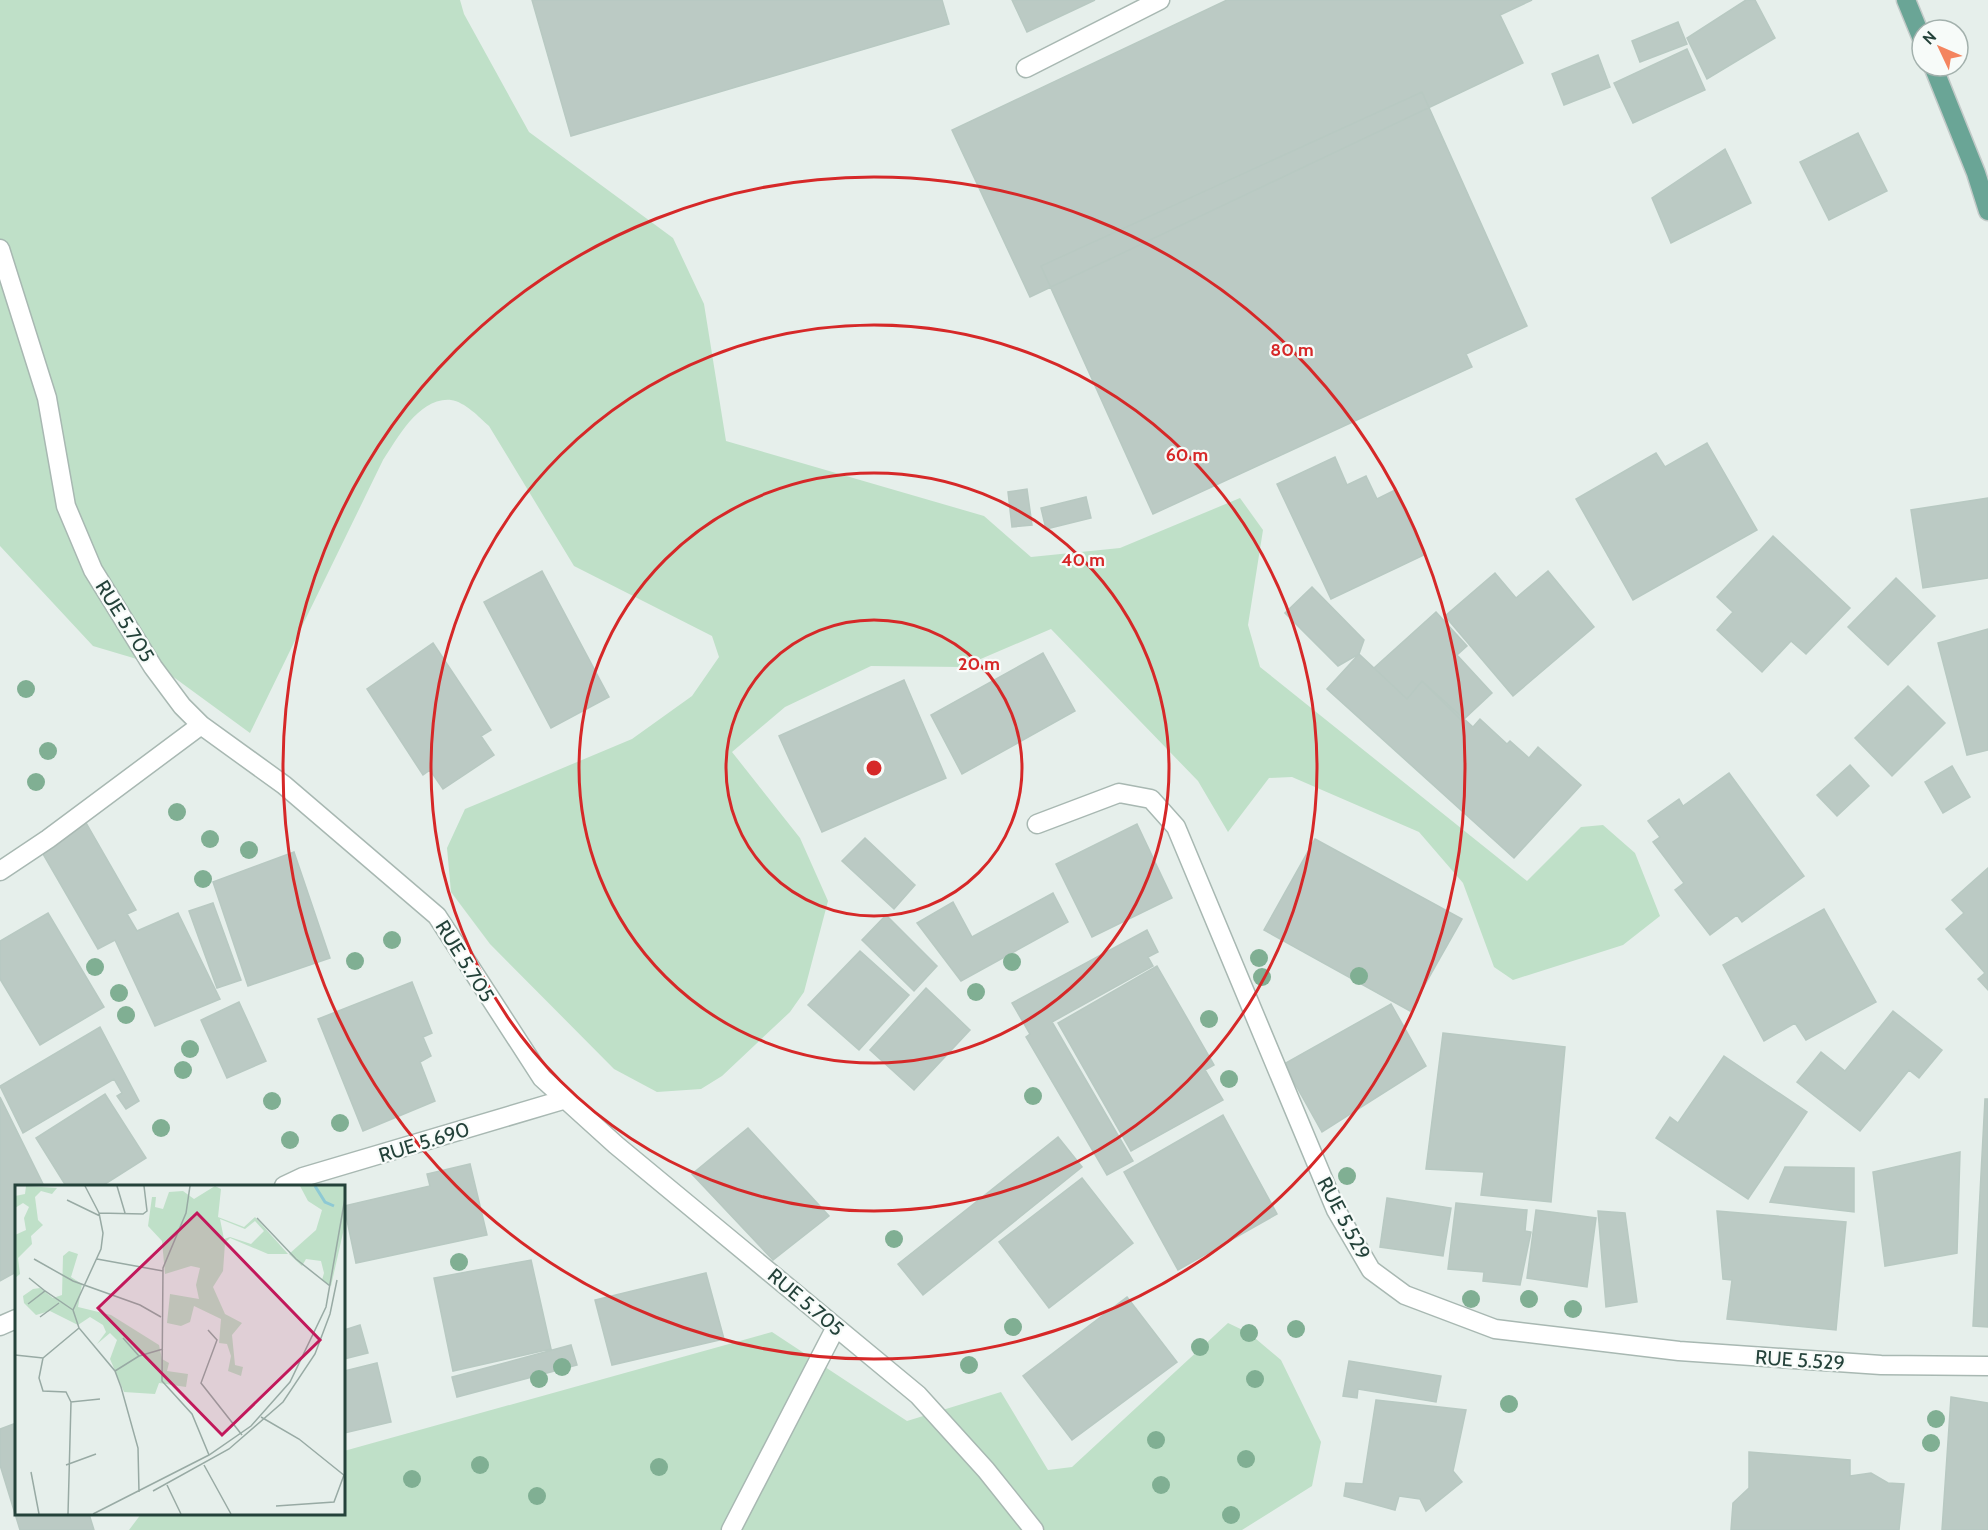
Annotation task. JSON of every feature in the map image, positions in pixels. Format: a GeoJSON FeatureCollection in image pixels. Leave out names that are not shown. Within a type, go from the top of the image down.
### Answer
{"type":"FeatureCollection","features":[{"type":"Feature","properties":{"kind":"main road"},"geometry":{"type":"LineString","coordinates":[[1906,0],[1913,18]]}},
{"type":"Feature","properties":{"kind":"main road"},"geometry":{"type":"LineString","coordinates":[[1938,78],[1976,173],[1988,212]]}},
{"type":"Feature","properties":{"kind":"street"},"geometry":{"type":"LineString","coordinates":[[1026,68],[1160,0]]}},
{"type":"Feature","properties":{"kind":"street","name":"RUE 5.705"},"geometry":{"type":"LineString","coordinates":[[0,249],[47,398],[66,506],[93,570],[153,667],[182,706],[201,724],[284,785],[437,916],[459,954],[542,1078],[616,1145],[918,1395],[986,1470],[1034,1530]]}},
{"type":"Feature","properties":{"kind":"street"},"geometry":{"type":"LineString","coordinates":[[0,871],[48,839],[201,724]]}},
{"type":"Feature","properties":{"kind":"street","name":"RUE 5.529"},"geometry":{"type":"LineString","coordinates":[[1036,825],[1119,793],[1151,798],[1176,827],[1336,1210],[1371,1270],[1406,1295],[1494,1329],[1679,1351],[1881,1365],[1988,1365]]}},
{"type":"Feature","properties":{"kind":"street","name":"RUE 5.690"},"geometry":{"type":"LineString","coordinates":[[286,1185],[303,1177],[566,1099]]}},
{"type":"Feature","properties":{"kind":"street"},"geometry":{"type":"LineString","coordinates":[[0,1326],[15,1319]]}},
{"type":"Feature","properties":{"kind":"street"},"geometry":{"type":"LineString","coordinates":[[731,1530],[836,1327]]}},
{"type":"Feature","properties":{"kind":"green space"},"geometry":{"type":"Polygon","coordinates":[[[0,0],[460,0],[464,14],[529,132],[673,238],[704,304],[726,441],[984,516],[1031,557],[1120,548],[1240,498],[1263,530],[1248,625],[1260,667],[1527,881],[1581,827],[1603,825],[1635,853],[1660,916],[1623,945],[1513,980],[1494,967],[1463,883],[1419,832],[1292,777],[1269,778],[1228,832],[1198,781],[1051,629],[962,667],[871,666],[785,707],[732,752],[800,838],[828,901],[804,992],[790,1012],[722,1076],[701,1089],[657,1092],[614,1069],[490,944],[451,892],[447,848],[465,809],[632,739],[692,696],[719,657],[712,636],[574,566],[489,426],[467,407],[451,400],[429,405],[419,412],[383,460],[250,733],[157,665],[93,646],[0,546],[0,0]]]}},
{"type":"Feature","properties":{"kind":"green space"},"geometry":{"type":"Polygon","coordinates":[[[1228,1323],[1249,1333],[1281,1360],[1321,1442],[1312,1486],[1242,1530],[129,1530],[140,1515],[345,1515],[345,1451],[772,1332],[907,1421],[1001,1392],[1048,1470],[1072,1467],[1228,1323]]]}},
{"type":"Feature","properties":{"kind":"building"},"geometry":{"type":"Polygon","coordinates":[[[532,0],[942,0],[949,24],[571,136],[532,0]]]}},
{"type":"Feature","properties":{"kind":"building"},"geometry":{"type":"Polygon","coordinates":[[[1012,0],[1095,0],[1027,32],[1012,0]]]}},
{"type":"Feature","properties":{"kind":"building"},"geometry":{"type":"Polygon","coordinates":[[[1227,0],[1532,0],[1500,15],[1523,63],[1030,297],[952,130],[1227,0]]]}},
{"type":"Feature","properties":{"kind":"building"},"geometry":{"type":"Polygon","coordinates":[[[1746,0],[1755,0],[1775,38],[1707,79],[1687,38],[1746,0]]]}},
{"type":"Feature","properties":{"kind":"building"},"geometry":{"type":"Polygon","coordinates":[[[1678,22],[1687,44],[1640,62],[1632,41],[1678,22]]]}},
{"type":"Feature","properties":{"kind":"building"},"geometry":{"type":"Polygon","coordinates":[[[1687,49],[1705,90],[1633,123],[1614,83],[1687,49]]]}},
{"type":"Feature","properties":{"kind":"building"},"geometry":{"type":"Polygon","coordinates":[[[1598,55],[1610,87],[1564,105],[1552,74],[1598,55]]]}},
{"type":"Feature","properties":{"kind":"building"},"geometry":{"type":"Polygon","coordinates":[[[1422,92],[1527,326],[1466,354],[1472,367],[1153,514],[1041,266],[1422,92]]]}},
{"type":"Feature","properties":{"kind":"building"},"geometry":{"type":"Polygon","coordinates":[[[1858,133],[1887,191],[1829,220],[1800,162],[1858,133]]]}},
{"type":"Feature","properties":{"kind":"building"},"geometry":{"type":"Polygon","coordinates":[[[1725,149],[1751,203],[1671,243],[1652,198],[1725,149]]]}},
{"type":"Feature","properties":{"kind":"building"},"geometry":{"type":"Polygon","coordinates":[[[1707,443],[1757,530],[1633,600],[1576,499],[1656,453],[1665,467],[1707,443]]]}},
{"type":"Feature","properties":{"kind":"building"},"geometry":{"type":"Polygon","coordinates":[[[1335,457],[1347,485],[1366,476],[1377,499],[1395,490],[1424,555],[1331,599],[1277,484],[1335,457]]]}},
{"type":"Feature","properties":{"kind":"building"},"geometry":{"type":"Polygon","coordinates":[[[1027,489],[1032,525],[1012,527],[1008,492],[1027,489]]]}},
{"type":"Feature","properties":{"kind":"building"},"geometry":{"type":"Polygon","coordinates":[[[1086,497],[1091,518],[1046,529],[1041,508],[1086,497]]]}},
{"type":"Feature","properties":{"kind":"building"},"geometry":{"type":"Polygon","coordinates":[[[1988,498],[1988,578],[1923,588],[1911,510],[1988,498]]]}},
{"type":"Feature","properties":{"kind":"building"},"geometry":{"type":"Polygon","coordinates":[[[1773,536],[1850,608],[1806,654],[1791,641],[1762,672],[1717,630],[1733,612],[1717,597],[1773,536]]]}},
{"type":"Feature","properties":{"kind":"building"},"geometry":{"type":"Polygon","coordinates":[[[542,571],[609,697],[551,728],[484,602],[542,571]]]}},
{"type":"Feature","properties":{"kind":"building"},"geometry":{"type":"Polygon","coordinates":[[[1548,571],[1594,627],[1513,696],[1445,616],[1495,573],[1516,598],[1548,571]]]}},
{"type":"Feature","properties":{"kind":"building"},"geometry":{"type":"Polygon","coordinates":[[[1896,578],[1935,616],[1888,665],[1848,627],[1896,578]]]}},
{"type":"Feature","properties":{"kind":"building"},"geometry":{"type":"Polygon","coordinates":[[[1312,587],[1364,640],[1359,654],[1338,666],[1285,613],[1312,587]]]}},
{"type":"Feature","properties":{"kind":"building"},"geometry":{"type":"Polygon","coordinates":[[[1436,612],[1467,646],[1457,655],[1492,693],[1462,721],[1422,681],[1407,699],[1374,668],[1436,612]]]}},
{"type":"Feature","properties":{"kind":"building"},"geometry":{"type":"Polygon","coordinates":[[[1988,629],[1988,750],[1967,755],[1938,643],[1988,629]]]}},
{"type":"Feature","properties":{"kind":"building"},"geometry":{"type":"Polygon","coordinates":[[[433,643],[491,730],[481,736],[494,755],[443,789],[430,770],[423,775],[367,689],[433,643]]]}},
{"type":"Feature","properties":{"kind":"building"},"geometry":{"type":"Polygon","coordinates":[[[1043,653],[1075,711],[962,774],[931,715],[1043,653]]]}},
{"type":"Feature","properties":{"kind":"building"},"geometry":{"type":"Polygon","coordinates":[[[1359,654],[1407,699],[1422,681],[1473,727],[1480,719],[1507,744],[1510,741],[1529,758],[1538,747],[1581,785],[1514,858],[1327,689],[1359,654]]]}},
{"type":"Feature","properties":{"kind":"building"},"geometry":{"type":"Polygon","coordinates":[[[904,680],[946,778],[822,832],[779,736],[904,680]]]}},
{"type":"Feature","properties":{"kind":"building"},"geometry":{"type":"Polygon","coordinates":[[[1908,686],[1945,723],[1892,776],[1855,738],[1908,686]]]}},
{"type":"Feature","properties":{"kind":"building"},"geometry":{"type":"Polygon","coordinates":[[[1850,765],[1869,786],[1837,816],[1817,795],[1850,765]]]}},
{"type":"Feature","properties":{"kind":"building"},"geometry":{"type":"Polygon","coordinates":[[[1952,766],[1970,797],[1943,813],[1925,782],[1952,766]]]}},
{"type":"Feature","properties":{"kind":"building"},"geometry":{"type":"Polygon","coordinates":[[[1729,773],[1804,876],[1742,922],[1737,915],[1710,935],[1675,890],[1684,883],[1653,842],[1660,837],[1648,821],[1679,799],[1683,806],[1729,773]]]}},
{"type":"Feature","properties":{"kind":"building"},"geometry":{"type":"Polygon","coordinates":[[[85,821],[136,910],[127,914],[137,931],[178,913],[220,999],[155,1026],[115,940],[98,949],[39,847],[85,821]]]}},
{"type":"Feature","properties":{"kind":"building"},"geometry":{"type":"Polygon","coordinates":[[[1137,824],[1172,898],[1092,937],[1056,864],[1137,824]]]}},
{"type":"Feature","properties":{"kind":"building"},"geometry":{"type":"Polygon","coordinates":[[[865,838],[915,885],[894,909],[842,861],[865,838]]]}},
{"type":"Feature","properties":{"kind":"building"},"geometry":{"type":"Polygon","coordinates":[[[1315,839],[1462,919],[1410,1011],[1264,930],[1315,839]]]}},
{"type":"Feature","properties":{"kind":"building"},"geometry":{"type":"Polygon","coordinates":[[[294,852],[330,958],[248,986],[213,882],[294,852]]]}},
{"type":"Feature","properties":{"kind":"building"},"geometry":{"type":"Polygon","coordinates":[[[1988,868],[1988,990],[1978,979],[1985,973],[1946,929],[1964,913],[1952,900],[1988,868]]]}},
{"type":"Feature","properties":{"kind":"building"},"geometry":{"type":"Polygon","coordinates":[[[1053,893],[1068,922],[961,981],[917,923],[953,902],[972,937],[1053,893]]]}},
{"type":"Feature","properties":{"kind":"building"},"geometry":{"type":"Polygon","coordinates":[[[213,903],[241,980],[217,988],[189,911],[213,903]]]}},
{"type":"Feature","properties":{"kind":"building"},"geometry":{"type":"Polygon","coordinates":[[[1824,909],[1876,1002],[1806,1040],[1795,1023],[1764,1041],[1723,965],[1824,909]]]}},
{"type":"Feature","properties":{"kind":"building"},"geometry":{"type":"Polygon","coordinates":[[[48,913],[104,1007],[40,1045],[0,979],[0,941],[48,913]]]}},
{"type":"Feature","properties":{"kind":"building"},"geometry":{"type":"Polygon","coordinates":[[[886,915],[937,966],[914,991],[862,940],[886,915]]]}},
{"type":"Feature","properties":{"kind":"building"},"geometry":{"type":"Polygon","coordinates":[[[1147,930],[1158,952],[1148,957],[1153,966],[1052,1022],[1133,1161],[1107,1175],[1026,1037],[1030,1034],[1012,1003],[1147,930]]]}},
{"type":"Feature","properties":{"kind":"building"},"geometry":{"type":"Polygon","coordinates":[[[860,951],[909,995],[859,1050],[808,1005],[860,951]]]}},
{"type":"Feature","properties":{"kind":"building"},"geometry":{"type":"Polygon","coordinates":[[[1157,966],[1214,1065],[1205,1070],[1223,1100],[1131,1151],[1058,1023],[1157,966]]]}},
{"type":"Feature","properties":{"kind":"building"},"geometry":{"type":"Polygon","coordinates":[[[412,982],[432,1033],[423,1037],[431,1056],[420,1062],[435,1101],[363,1131],[318,1019],[412,982]]]}},
{"type":"Feature","properties":{"kind":"building"},"geometry":{"type":"Polygon","coordinates":[[[926,988],[970,1030],[914,1090],[870,1050],[926,988]]]}},
{"type":"Feature","properties":{"kind":"building"},"geometry":{"type":"Polygon","coordinates":[[[239,1002],[266,1061],[227,1078],[201,1020],[239,1002]]]}},
{"type":"Feature","properties":{"kind":"building"},"geometry":{"type":"Polygon","coordinates":[[[1391,1004],[1426,1066],[1322,1132],[1284,1064],[1391,1004]]]}},
{"type":"Feature","properties":{"kind":"building"},"geometry":{"type":"Polygon","coordinates":[[[1893,1011],[1942,1050],[1919,1078],[1909,1070],[1860,1131],[1797,1082],[1821,1052],[1845,1071],[1893,1011]]]}},
{"type":"Feature","properties":{"kind":"building"},"geometry":{"type":"Polygon","coordinates":[[[100,1027],[139,1101],[126,1109],[117,1096],[122,1093],[114,1079],[23,1133],[0,1086],[100,1027]]]}},
{"type":"Feature","properties":{"kind":"building"},"geometry":{"type":"Polygon","coordinates":[[[1443,1033],[1565,1047],[1551,1202],[1481,1195],[1484,1172],[1426,1169],[1443,1033]]]}},
{"type":"Feature","properties":{"kind":"building"},"geometry":{"type":"Polygon","coordinates":[[[1724,1056],[1807,1112],[1748,1199],[1656,1138],[1670,1117],[1678,1123],[1724,1056]]]}},
{"type":"Feature","properties":{"kind":"building"},"geometry":{"type":"Polygon","coordinates":[[[105,1094],[146,1158],[104,1185],[65,1185],[36,1138],[105,1094]]]}},
{"type":"Feature","properties":{"kind":"building"},"geometry":{"type":"Polygon","coordinates":[[[0,1097],[44,1185],[15,1185],[15,1273],[0,1281],[0,1097]]]}},
{"type":"Feature","properties":{"kind":"building"},"geometry":{"type":"Polygon","coordinates":[[[1985,1099],[1988,1099],[1988,1327],[1973,1326],[1985,1099]]]}},
{"type":"Feature","properties":{"kind":"building"},"geometry":{"type":"Polygon","coordinates":[[[1223,1115],[1277,1214],[1178,1270],[1124,1172],[1223,1115]]]}},
{"type":"Feature","properties":{"kind":"building"},"geometry":{"type":"Polygon","coordinates":[[[748,1128],[829,1216],[773,1260],[692,1174],[748,1128]]]}},
{"type":"Feature","properties":{"kind":"building"},"geometry":{"type":"Polygon","coordinates":[[[1058,1137],[1082,1167],[923,1295],[898,1264],[1058,1137]]]}},
{"type":"Feature","properties":{"kind":"building"},"geometry":{"type":"Polygon","coordinates":[[[1960,1152],[1957,1253],[1885,1266],[1873,1172],[1960,1152]]]}},
{"type":"Feature","properties":{"kind":"building"},"geometry":{"type":"Polygon","coordinates":[[[470,1164],[487,1235],[356,1263],[345,1206],[430,1186],[427,1174],[470,1164]]]}},
{"type":"Feature","properties":{"kind":"building"},"geometry":{"type":"Polygon","coordinates":[[[1785,1167],[1854,1168],[1854,1212],[1770,1202],[1785,1167]]]}},
{"type":"Feature","properties":{"kind":"building"},"geometry":{"type":"Polygon","coordinates":[[[1082,1178],[1133,1243],[1049,1308],[999,1242],[1082,1178]]]}},
{"type":"Feature","properties":{"kind":"building"},"geometry":{"type":"Polygon","coordinates":[[[1387,1198],[1451,1208],[1443,1256],[1380,1247],[1387,1198]]]}},
{"type":"Feature","properties":{"kind":"building"},"geometry":{"type":"Polygon","coordinates":[[[1456,1203],[1527,1210],[1525,1231],[1531,1232],[1520,1285],[1483,1281],[1484,1272],[1448,1269],[1456,1203]]]}},
{"type":"Feature","properties":{"kind":"building"},"geometry":{"type":"Polygon","coordinates":[[[1536,1210],[1596,1218],[1587,1287],[1527,1278],[1536,1210]]]}},
{"type":"Feature","properties":{"kind":"building"},"geometry":{"type":"Polygon","coordinates":[[[1598,1211],[1625,1213],[1637,1302],[1606,1307],[1598,1211]]]}},
{"type":"Feature","properties":{"kind":"building"},"geometry":{"type":"Polygon","coordinates":[[[1717,1211],[1846,1222],[1836,1330],[1727,1319],[1732,1280],[1723,1279],[1717,1211]]]}},
{"type":"Feature","properties":{"kind":"building"},"geometry":{"type":"Polygon","coordinates":[[[531,1260],[551,1349],[453,1371],[434,1278],[531,1260]]]}},
{"type":"Feature","properties":{"kind":"building"},"geometry":{"type":"Polygon","coordinates":[[[706,1273],[724,1339],[612,1365],[595,1300],[706,1273]]]}},
{"type":"Feature","properties":{"kind":"building"},"geometry":{"type":"Polygon","coordinates":[[[1127,1297],[1177,1362],[1072,1440],[1023,1376],[1127,1297]]]}},
{"type":"Feature","properties":{"kind":"building"},"geometry":{"type":"Polygon","coordinates":[[[360,1325],[368,1353],[345,1359],[345,1330],[360,1325]]]}},
{"type":"Feature","properties":{"kind":"building"},"geometry":{"type":"Polygon","coordinates":[[[571,1345],[577,1365],[457,1397],[452,1377],[571,1345]]]}},
{"type":"Feature","properties":{"kind":"building"},"geometry":{"type":"Polygon","coordinates":[[[1349,1361],[1441,1376],[1436,1402],[1358,1389],[1357,1398],[1343,1396],[1349,1361]]]}},
{"type":"Feature","properties":{"kind":"building"},"geometry":{"type":"Polygon","coordinates":[[[377,1363],[391,1422],[345,1433],[345,1371],[377,1363]]]}},
{"type":"Feature","properties":{"kind":"building"},"geometry":{"type":"Polygon","coordinates":[[[1951,1397],[1988,1403],[1988,1530],[1942,1530],[1951,1397]]]}},
{"type":"Feature","properties":{"kind":"building"},"geometry":{"type":"Polygon","coordinates":[[[1376,1400],[1466,1410],[1453,1471],[1462,1482],[1426,1511],[1420,1499],[1399,1496],[1395,1510],[1344,1496],[1346,1483],[1363,1484],[1376,1400]]]}},
{"type":"Feature","properties":{"kind":"building"},"geometry":{"type":"Polygon","coordinates":[[[15,1423],[15,1514],[0,1465],[0,1429],[15,1423]]]}},
{"type":"Feature","properties":{"kind":"building"},"geometry":{"type":"Polygon","coordinates":[[[1749,1452],[1850,1460],[1850,1476],[1871,1473],[1888,1483],[1904,1484],[1899,1530],[1731,1530],[1733,1503],[1749,1488],[1749,1452]]]}},
{"type":"Feature","properties":{"kind":"building"},"geometry":{"type":"Polygon","coordinates":[[[15,1515],[89,1515],[94,1530],[20,1530],[15,1515]]]}}]}
